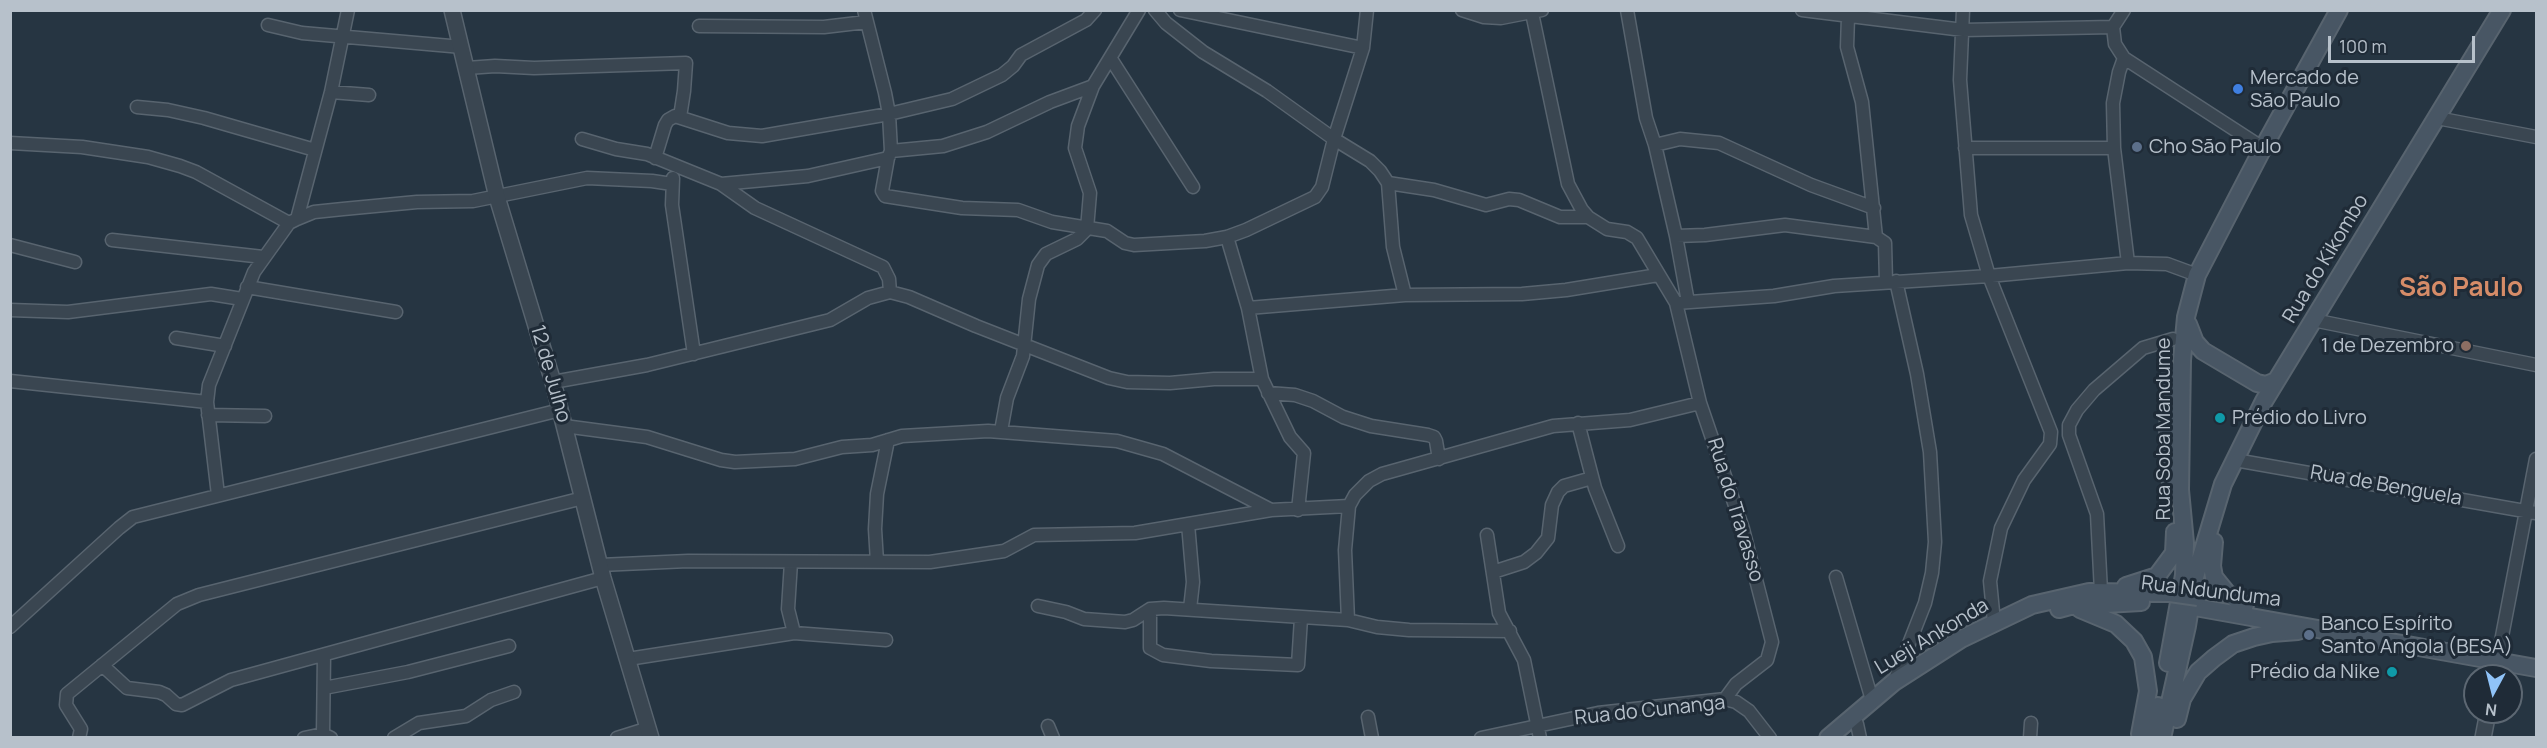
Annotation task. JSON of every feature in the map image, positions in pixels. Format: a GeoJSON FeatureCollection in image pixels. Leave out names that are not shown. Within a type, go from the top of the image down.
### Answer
{"type":"FeatureCollection","features":[{"type":"Feature","properties":{"kind":"main road","name":"Rua Soba Mandume"},"geometry":{"type":"LineString","coordinates":[[2150,738],[2184,575],[2177,364],[2186,317],[2198,275],[2263,148],[2339,10]]}},
{"type":"Feature","properties":{"kind":"main road","name":"Rua do Kikombo"},"geometry":{"type":"LineString","coordinates":[[2162,738],[2187,627],[2195,577],[2223,484],[2276,381],[2502,10]]}},
{"type":"Feature","properties":{"kind":"main road"},"geometry":{"type":"LineString","coordinates":[[2106,592],[2157,576],[2174,553],[2176,537],[2169,454],[2177,364],[2173,339],[2181,310],[2193,293]]}},
{"type":"Feature","properties":{"kind":"main road"},"geometry":{"type":"LineString","coordinates":[[2186,317],[2190,333],[2203,351],[2257,383],[2266,385],[2276,381]]}},
{"type":"Feature","properties":{"kind":"main road"},"geometry":{"type":"LineString","coordinates":[[2177,364],[2193,355],[2206,358],[2253,386],[2261,395],[2261,407]]}},
{"type":"Feature","properties":{"kind":"main road"},"geometry":{"type":"LineString","coordinates":[[2235,460],[2217,530],[2211,566],[2219,586],[2245,605]]}},
{"type":"Feature","properties":{"kind":"main road","name":"Rua Ndunduma"},"geometry":{"type":"LineString","coordinates":[[1843,738],[1859,731],[1927,670],[1989,635],[2070,601],[2106,592],[2196,602],[2323,630],[2497,663],[2536,668]]}},
{"type":"Feature","properties":{"kind":"main road","name":"Rua Ndunduma"},"geometry":{"type":"LineString","coordinates":[[2070,601],[2124,603],[2169,598]]}},
{"type":"Feature","properties":{"kind":"main road"},"geometry":{"type":"LineString","coordinates":[[2070,601],[2116,624],[2134,641],[2143,657],[2148,691],[2139,738]]}},
{"type":"Feature","properties":{"kind":"main road","name":"Lueji Ankonda"},"geometry":{"type":"LineString","coordinates":[[1828,738],[1894,682],[1961,639],[2032,605],[2070,601]]}},
{"type":"Feature","properties":{"kind":"main road","name":"Rua Ndunduma"},"geometry":{"type":"LineString","coordinates":[[2196,602],[2245,605],[2497,663],[2536,659]]}},
{"type":"Feature","properties":{"kind":"main road"},"geometry":{"type":"LineString","coordinates":[[2172,738],[2182,699],[2198,672],[2214,658],[2234,644],[2272,633],[2323,630]]}},
{"type":"Feature","properties":{"kind":"street"},"geometry":{"type":"LineString","coordinates":[[218,495],[208,415],[209,386],[244,293],[263,257],[293,221],[331,92],[348,10]]}},
{"type":"Feature","properties":{"kind":"street","name":"12 de Julho"},"geometry":{"type":"LineString","coordinates":[[452,10],[496,197],[553,382],[602,571],[650,733]]}},
{"type":"Feature","properties":{"kind":"street"},"geometry":{"type":"LineString","coordinates":[[655,158],[668,120],[680,117],[717,130],[762,136],[889,114],[952,99],[1002,75],[1021,55],[1086,20],[1095,10]]}},
{"type":"Feature","properties":{"kind":"street"},"geometry":{"type":"LineString","coordinates":[[1000,431],[1004,409],[1020,368],[1029,299],[1038,265],[1046,254],[1077,239],[1087,229],[1090,193],[1075,148],[1078,126],[1093,86],[1139,10]]}},
{"type":"Feature","properties":{"kind":"street"},"geometry":{"type":"LineString","coordinates":[[1155,10],[1188,42],[1267,91],[1334,139],[1370,161],[1380,171],[1388,183],[1393,247],[1405,295]]}},
{"type":"Feature","properties":{"kind":"street"},"geometry":{"type":"LineString","coordinates":[[1180,10],[1364,48]]}},
{"type":"Feature","properties":{"kind":"street"},"geometry":{"type":"LineString","coordinates":[[699,26],[824,27],[865,16],[889,114],[889,154],[882,191],[885,196],[962,208],[1018,210],[1052,222],[1107,231],[1125,243],[1134,245],[1205,241],[1227,237],[1315,197],[1322,187],[1334,139],[1364,48],[1367,10]]}},
{"type":"Feature","properties":{"kind":"street"},"geometry":{"type":"LineString","coordinates":[[1462,10],[1484,17],[1501,18],[1537,12],[1568,183],[1588,217],[1607,229],[1634,236],[1658,276],[1682,302],[1774,296],[1834,286],[1891,281],[1989,276],[2128,263],[2167,264],[2198,275]]}},
{"type":"Feature","properties":{"kind":"street","name":"Rua do Travasso"},"geometry":{"type":"LineString","coordinates":[[1626,10],[1646,118],[1655,146],[1676,236],[1682,302],[1700,402],[1743,529],[1772,642],[1767,660],[1736,684],[1725,699]]}},
{"type":"Feature","properties":{"kind":"street"},"geometry":{"type":"LineString","coordinates":[[1802,10],[1963,30],[2113,27]]}},
{"type":"Feature","properties":{"kind":"street"},"geometry":{"type":"LineString","coordinates":[[1963,10],[1960,80],[1971,215],[1989,276],[2043,409],[2051,438],[2050,444],[2024,480],[2001,528],[1990,581],[1994,622]]}},
{"type":"Feature","properties":{"kind":"street"},"geometry":{"type":"LineString","coordinates":[[2124,10],[2113,27],[2115,44],[2124,58],[2263,148]]}},
{"type":"Feature","properties":{"kind":"street"},"geometry":{"type":"LineString","coordinates":[[1848,16],[1847,47],[1862,102],[1876,237]]}},
{"type":"Feature","properties":{"kind":"street"},"geometry":{"type":"LineString","coordinates":[[268,25],[281,30],[462,47]]}},
{"type":"Feature","properties":{"kind":"street"},"geometry":{"type":"LineString","coordinates":[[2124,58],[2113,103],[2114,148],[2128,263]]}},
{"type":"Feature","properties":{"kind":"street"},"geometry":{"type":"LineString","coordinates":[[1111,59],[1193,187]]}},
{"type":"Feature","properties":{"kind":"street"},"geometry":{"type":"LineString","coordinates":[[467,68],[686,63],[680,117]]}},
{"type":"Feature","properties":{"kind":"street"},"geometry":{"type":"LineString","coordinates":[[721,184],[808,176],[889,154],[959,142],[987,132],[1050,102],[1093,86]]}},
{"type":"Feature","properties":{"kind":"street"},"geometry":{"type":"LineString","coordinates":[[331,92],[369,95]]}},
{"type":"Feature","properties":{"kind":"street"},"geometry":{"type":"LineString","coordinates":[[137,107],[168,110],[204,118],[315,150]]}},
{"type":"Feature","properties":{"kind":"street"},"geometry":{"type":"LineString","coordinates":[[2437,118],[2536,137]]}},
{"type":"Feature","properties":{"kind":"street"},"geometry":{"type":"LineString","coordinates":[[582,139],[655,158],[721,184],[755,208],[883,267],[889,279],[890,292]]}},
{"type":"Feature","properties":{"kind":"street"},"geometry":{"type":"LineString","coordinates":[[1655,146],[1680,139],[1719,143],[1811,185],[1874,208]]}},
{"type":"Feature","properties":{"kind":"street"},"geometry":{"type":"LineString","coordinates":[[10,143],[82,147],[172,164],[196,172],[293,221],[314,212],[343,208],[417,202],[473,201],[587,178],[672,184]]}},
{"type":"Feature","properties":{"kind":"street"},"geometry":{"type":"LineString","coordinates":[[1965,148],[2114,148]]}},
{"type":"Feature","properties":{"kind":"street"},"geometry":{"type":"LineString","coordinates":[[674,165],[672,205],[694,354]]}},
{"type":"Feature","properties":{"kind":"street"},"geometry":{"type":"LineString","coordinates":[[1388,183],[1434,190],[1486,205],[1509,199],[1518,200],[1560,217],[1588,217]]}},
{"type":"Feature","properties":{"kind":"street"},"geometry":{"type":"LineString","coordinates":[[1676,236],[1785,225],[1876,237],[1885,243],[1891,281],[1917,374],[1930,452],[1935,542],[1932,573],[1925,603],[1894,682]]}},
{"type":"Feature","properties":{"kind":"street"},"geometry":{"type":"LineString","coordinates":[[1227,237],[1248,308],[1262,379],[1290,437],[1305,453],[1298,510]]}},
{"type":"Feature","properties":{"kind":"street"},"geometry":{"type":"LineString","coordinates":[[112,240],[263,257]]}},
{"type":"Feature","properties":{"kind":"street"},"geometry":{"type":"LineString","coordinates":[[10,244],[75,262]]}},
{"type":"Feature","properties":{"kind":"street"},"geometry":{"type":"LineString","coordinates":[[1248,308],[1405,295],[1522,294],[1566,290],[1658,276]]}},
{"type":"Feature","properties":{"kind":"street"},"geometry":{"type":"LineString","coordinates":[[553,382],[694,354],[830,320],[868,298],[890,292],[909,297],[1109,378],[1127,382],[1170,383],[1214,379],[1262,379]]}},
{"type":"Feature","properties":{"kind":"street"},"geometry":{"type":"LineString","coordinates":[[10,310],[68,312],[211,294],[244,293],[396,312]]}},
{"type":"Feature","properties":{"kind":"street"},"geometry":{"type":"LineString","coordinates":[[2313,320],[2536,365]]}},
{"type":"Feature","properties":{"kind":"street"},"geometry":{"type":"LineString","coordinates":[[176,338],[225,346]]}},
{"type":"Feature","properties":{"kind":"street"},"geometry":{"type":"LineString","coordinates":[[2106,592],[2097,514],[2069,435],[2069,425],[2094,390],[2143,348],[2173,339]]}},
{"type":"Feature","properties":{"kind":"street"},"geometry":{"type":"LineString","coordinates":[[10,381],[207,402]]}},
{"type":"Feature","properties":{"kind":"street"},"geometry":{"type":"LineString","coordinates":[[1268,393],[1304,398],[1343,417],[1371,426],[1434,437],[1439,459]]}},
{"type":"Feature","properties":{"kind":"street"},"geometry":{"type":"LineString","coordinates":[[1348,620],[1345,550],[1349,506],[1355,495],[1369,481],[1382,474],[1553,426],[1630,420],[1700,402]]}},
{"type":"Feature","properties":{"kind":"street"},"geometry":{"type":"LineString","coordinates":[[10,627],[133,517],[560,410]]}},
{"type":"Feature","properties":{"kind":"street"},"geometry":{"type":"LineString","coordinates":[[208,415],[265,416]]}},
{"type":"Feature","properties":{"kind":"street"},"geometry":{"type":"LineString","coordinates":[[1578,423],[1592,478],[1618,546]]}},
{"type":"Feature","properties":{"kind":"street"},"geometry":{"type":"LineString","coordinates":[[564,426],[647,437],[721,460],[735,462],[795,459],[842,447],[873,445],[902,436],[1000,431],[1118,441],[1148,448],[1196,469],[1271,510]]}},
{"type":"Feature","properties":{"kind":"street"},"geometry":{"type":"LineString","coordinates":[[2051,438],[2069,435]]}},
{"type":"Feature","properties":{"kind":"street"},"geometry":{"type":"LineString","coordinates":[[877,562],[875,529],[877,494],[888,441]]}},
{"type":"Feature","properties":{"kind":"street"},"geometry":{"type":"LineString","coordinates":[[2497,663],[2531,512],[2536,459]]}},
{"type":"Feature","properties":{"kind":"street","name":"Rua de Benguela"},"geometry":{"type":"LineString","coordinates":[[2235,460],[2531,512]]}},
{"type":"Feature","properties":{"kind":"street"},"geometry":{"type":"LineString","coordinates":[[1493,572],[1524,562],[1536,553],[1548,538],[1552,505],[1558,492],[1564,486],[1592,478]]}},
{"type":"Feature","properties":{"kind":"street"},"geometry":{"type":"LineString","coordinates":[[79,738],[81,729],[66,705],[67,694],[157,618],[177,604],[199,595],[583,498]]}},
{"type":"Feature","properties":{"kind":"street"},"geometry":{"type":"LineString","coordinates":[[102,665],[127,688],[159,692],[176,704],[182,705],[231,680],[602,571],[688,561],[930,562],[1004,551],[1034,535],[1109,535],[1271,510],[1349,506]]}},
{"type":"Feature","properties":{"kind":"street"},"geometry":{"type":"LineString","coordinates":[[1188,524],[1193,582],[1190,609]]}},
{"type":"Feature","properties":{"kind":"street"},"geometry":{"type":"LineString","coordinates":[[1487,535],[1499,613],[1510,631],[1528,673],[1538,731]]}},
{"type":"Feature","properties":{"kind":"street"},"geometry":{"type":"LineString","coordinates":[[791,562],[788,609],[794,633]]}},
{"type":"Feature","properties":{"kind":"street"},"geometry":{"type":"LineString","coordinates":[[1836,577],[1872,700]]}},
{"type":"Feature","properties":{"kind":"street"},"geometry":{"type":"LineString","coordinates":[[1038,606],[1084,619],[1129,622],[1150,609],[1190,609],[1348,620],[1377,627],[1409,630],[1510,631]]}},
{"type":"Feature","properties":{"kind":"street"},"geometry":{"type":"LineString","coordinates":[[1150,609],[1150,648],[1163,655],[1211,661],[1298,665],[1301,618]]}},
{"type":"Feature","properties":{"kind":"street"},"geometry":{"type":"LineString","coordinates":[[628,658],[691,651],[794,633],[886,640]]}},
{"type":"Feature","properties":{"kind":"street"},"geometry":{"type":"LineString","coordinates":[[324,688],[389,676],[509,646]]}},
{"type":"Feature","properties":{"kind":"street"},"geometry":{"type":"LineString","coordinates":[[304,738],[327,736],[324,654]]}},
{"type":"Feature","properties":{"kind":"street"},"geometry":{"type":"LineString","coordinates":[[394,738],[419,723],[466,716],[491,700],[513,692]]}},
{"type":"Feature","properties":{"kind":"street","name":"Rua do Cunanga"},"geometry":{"type":"LineString","coordinates":[[1481,738],[1538,731],[1598,713],[1725,699],[1736,702],[1749,711],[1770,738]]}},
{"type":"Feature","properties":{"kind":"street"},"geometry":{"type":"LineString","coordinates":[[1368,717],[1372,738]]}},
{"type":"Feature","properties":{"kind":"street"},"geometry":{"type":"LineString","coordinates":[[2030,738],[2031,723]]}},
{"type":"Feature","properties":{"kind":"street"},"geometry":{"type":"LineString","coordinates":[[617,738],[650,733]]}},
{"type":"Feature","properties":{"kind":"place","name":"Mercado de São Paulo"},"geometry":{"type":"Point","coordinates":[2238,89]}},
{"type":"Feature","properties":{"kind":"place","name":"Cho São Paulo"},"geometry":{"type":"Point","coordinates":[2137,147]}},
{"type":"Feature","properties":{"kind":"place","name":"1 de Dezembro"},"geometry":{"type":"Point","coordinates":[2466,346]}},
{"type":"Feature","properties":{"kind":"place","name":"Prédio do Livro"},"geometry":{"type":"Point","coordinates":[2220,418]}},
{"type":"Feature","properties":{"kind":"place","name":"Banco Espírito Santo Angola (BESA)"},"geometry":{"type":"Point","coordinates":[2309,635]}},
{"type":"Feature","properties":{"kind":"place","name":"Prédio da Nike"},"geometry":{"type":"Point","coordinates":[2392,672]}},
{"type":"Feature","properties":{"kind":"district","name":"São Paulo"},"geometry":{"type":"Point","coordinates":[2461,289]}}]}
